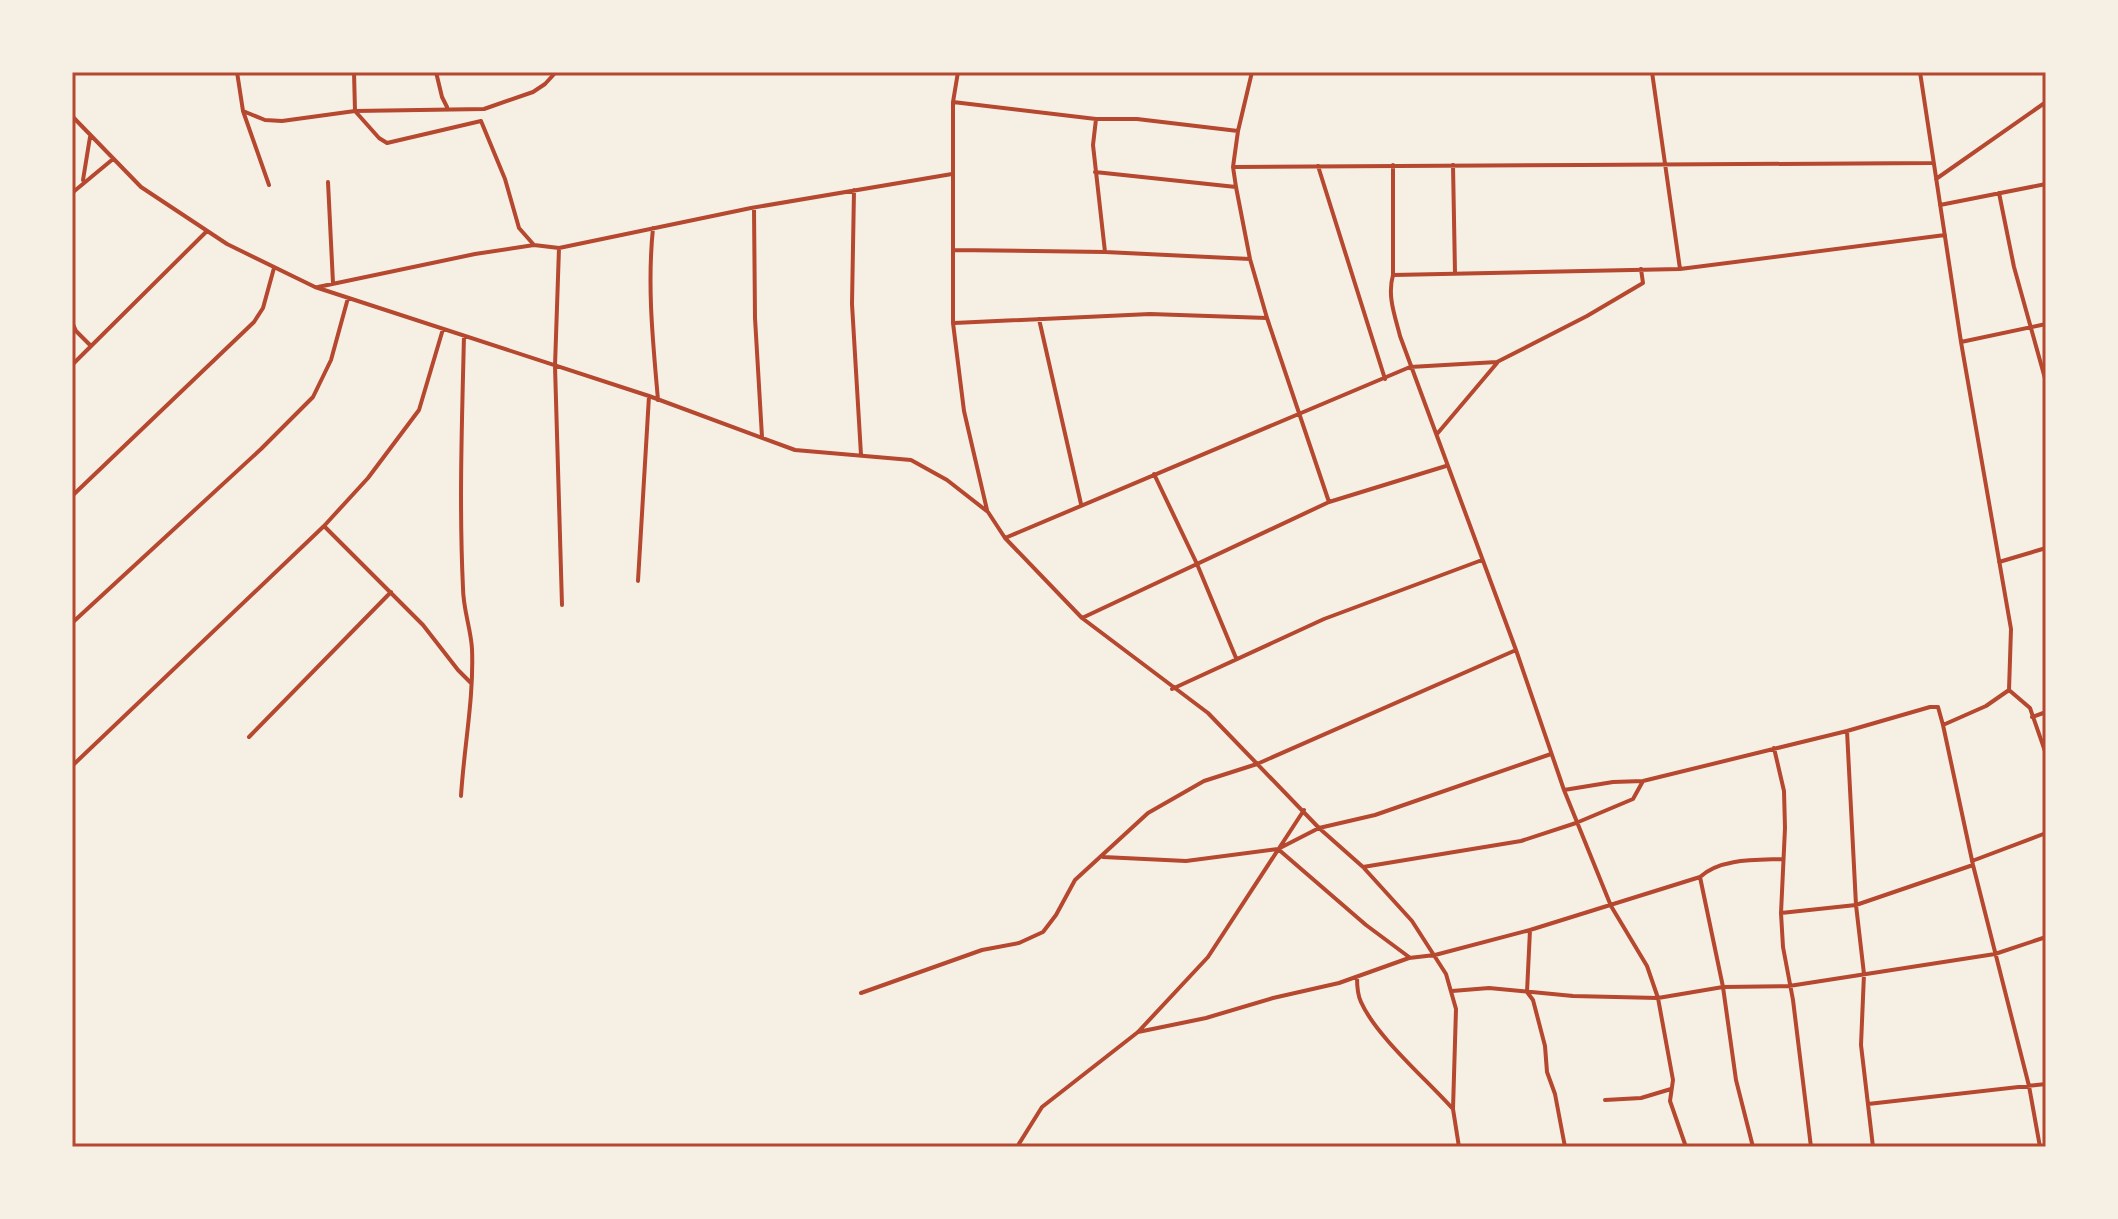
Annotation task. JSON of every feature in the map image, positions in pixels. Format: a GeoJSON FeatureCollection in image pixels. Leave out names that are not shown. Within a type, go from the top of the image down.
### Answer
{"type":"FeatureCollection","features":[{"type":"Feature","properties":{"kind":"street"},"geometry":{"type":"LineString","coordinates":[[237,72],[243,111],[269,185]]}},
{"type":"Feature","properties":{"kind":"street"},"geometry":{"type":"LineString","coordinates":[[354,72],[355,111],[387,143],[481,121]]}},
{"type":"Feature","properties":{"kind":"street"},"geometry":{"type":"LineString","coordinates":[[436,72],[448,108]]}},
{"type":"Feature","properties":{"kind":"street"},"geometry":{"type":"LineString","coordinates":[[243,111],[265,120],[282,121],[355,111],[484,109],[533,92],[556,72]]}},
{"type":"Feature","properties":{"kind":"street"},"geometry":{"type":"LineString","coordinates":[[958,72],[953,102],[953,323],[964,411],[988,512]]}},
{"type":"Feature","properties":{"kind":"street"},"geometry":{"type":"LineString","coordinates":[[1252,72],[1238,131],[1233,167],[1236,187],[1250,259],[1267,318],[1329,502]]}},
{"type":"Feature","properties":{"kind":"street"},"geometry":{"type":"LineString","coordinates":[[1652,72],[1680,269]]}},
{"type":"Feature","properties":{"kind":"street"},"geometry":{"type":"LineString","coordinates":[[1920,72],[1961,342],[2011,629],[2009,690]]}},
{"type":"Feature","properties":{"kind":"street"},"geometry":{"type":"LineString","coordinates":[[953,102],[1096,119],[1137,119],[1238,131]]}},
{"type":"Feature","properties":{"kind":"street"},"geometry":{"type":"LineString","coordinates":[[1936,179],[2046,102]]}},
{"type":"Feature","properties":{"kind":"street"},"geometry":{"type":"LineString","coordinates":[[484,109],[481,121],[505,179],[519,228],[534,245]]}},
{"type":"Feature","properties":{"kind":"street"},"geometry":{"type":"LineString","coordinates":[[72,116],[141,187],[227,244],[315,287],[649,396],[795,450],[911,460],[947,480],[988,512],[1005,538],[1082,618],[1172,689],[1208,713],[1319,828],[1363,867],[1412,921],[1435,955],[1452,991],[1456,1009],[1453,1109],[1459,1147]]}},
{"type":"Feature","properties":{"kind":"street"},"geometry":{"type":"LineString","coordinates":[[1096,119],[1093,145],[1105,252]]}},
{"type":"Feature","properties":{"kind":"street"},"geometry":{"type":"LineString","coordinates":[[83,182],[90,137]]}},
{"type":"Feature","properties":{"kind":"street"},"geometry":{"type":"LineString","coordinates":[[72,193],[113,159]]}},
{"type":"Feature","properties":{"kind":"street"},"geometry":{"type":"LineString","coordinates":[[1233,167],[1667,167],[1932,163]]}},
{"type":"Feature","properties":{"kind":"street"},"geometry":{"type":"LineString","coordinates":[[1393,165],[1391,299],[1410,367],[1516,650],[1576,823],[1611,906],[1647,966],[1658,998],[1673,1080],[1670,1101],[1686,1147]]}},
{"type":"Feature","properties":{"kind":"street"},"geometry":{"type":"LineString","coordinates":[[1453,165],[1455,273]]}},
{"type":"Feature","properties":{"kind":"street"},"geometry":{"type":"LineString","coordinates":[[1318,166],[1385,379]]}},
{"type":"Feature","properties":{"kind":"street"},"geometry":{"type":"LineString","coordinates":[[1095,172],[1236,187]]}},
{"type":"Feature","properties":{"kind":"street"},"geometry":{"type":"LineString","coordinates":[[315,287],[475,254],[534,245],[559,248],[754,208],[952,174]]}},
{"type":"Feature","properties":{"kind":"street"},"geometry":{"type":"LineString","coordinates":[[328,182],[333,283]]}},
{"type":"Feature","properties":{"kind":"street"},"geometry":{"type":"LineString","coordinates":[[1940,205],[2046,184]]}},
{"type":"Feature","properties":{"kind":"street"},"geometry":{"type":"LineString","coordinates":[[854,190],[852,304],[861,455]]}},
{"type":"Feature","properties":{"kind":"street"},"geometry":{"type":"LineString","coordinates":[[1999,193],[2014,267],[2046,382]]}},
{"type":"Feature","properties":{"kind":"street"},"geometry":{"type":"LineString","coordinates":[[754,208],[755,318],[762,438]]}},
{"type":"Feature","properties":{"kind":"street"},"geometry":{"type":"LineString","coordinates":[[653,228],[649,271],[650,309],[658,400]]}},
{"type":"Feature","properties":{"kind":"street"},"geometry":{"type":"LineString","coordinates":[[72,365],[207,231]]}},
{"type":"Feature","properties":{"kind":"street"},"geometry":{"type":"LineString","coordinates":[[1393,275],[1680,269],[1945,235]]}},
{"type":"Feature","properties":{"kind":"street"},"geometry":{"type":"LineString","coordinates":[[559,248],[555,366],[562,605]]}},
{"type":"Feature","properties":{"kind":"street"},"geometry":{"type":"LineString","coordinates":[[953,250],[1105,252],[1250,259]]}},
{"type":"Feature","properties":{"kind":"street"},"geometry":{"type":"LineString","coordinates":[[72,496],[254,322],[263,308],[274,268]]}},
{"type":"Feature","properties":{"kind":"street"},"geometry":{"type":"LineString","coordinates":[[1437,434],[1497,362],[1643,283],[1641,269]]}},
{"type":"Feature","properties":{"kind":"street"},"geometry":{"type":"LineString","coordinates":[[72,623],[313,397],[331,360],[348,298]]}},
{"type":"Feature","properties":{"kind":"street"},"geometry":{"type":"LineString","coordinates":[[953,323],[1150,314],[1267,318]]}},
{"type":"Feature","properties":{"kind":"street"},"geometry":{"type":"LineString","coordinates":[[1039,319],[1081,505]]}},
{"type":"Feature","properties":{"kind":"street"},"geometry":{"type":"LineString","coordinates":[[72,322],[76,331],[91,346]]}},
{"type":"Feature","properties":{"kind":"street"},"geometry":{"type":"LineString","coordinates":[[1961,342],[2046,324]]}},
{"type":"Feature","properties":{"kind":"street"},"geometry":{"type":"LineString","coordinates":[[72,766],[324,526],[368,478],[414,421],[443,329]]}},
{"type":"Feature","properties":{"kind":"street"},"geometry":{"type":"LineString","coordinates":[[461,796],[472,647],[463,591],[461,470],[464,336]]}},
{"type":"Feature","properties":{"kind":"street"},"geometry":{"type":"LineString","coordinates":[[1005,538],[1410,367],[1497,362]]}},
{"type":"Feature","properties":{"kind":"street"},"geometry":{"type":"LineString","coordinates":[[638,581],[649,396]]}},
{"type":"Feature","properties":{"kind":"street"},"geometry":{"type":"LineString","coordinates":[[1082,618],[1329,502],[1446,466]]}},
{"type":"Feature","properties":{"kind":"street"},"geometry":{"type":"LineString","coordinates":[[1154,474],[1197,564],[1236,659]]}},
{"type":"Feature","properties":{"kind":"street"},"geometry":{"type":"LineString","coordinates":[[324,526],[391,592],[471,683]]}},
{"type":"Feature","properties":{"kind":"street"},"geometry":{"type":"LineString","coordinates":[[1999,562],[2046,548]]}},
{"type":"Feature","properties":{"kind":"street"},"geometry":{"type":"LineString","coordinates":[[1172,689],[1324,619],[1482,560]]}},
{"type":"Feature","properties":{"kind":"street"},"geometry":{"type":"LineString","coordinates":[[249,737],[391,592]]}},
{"type":"Feature","properties":{"kind":"street"},"geometry":{"type":"LineString","coordinates":[[861,993],[982,950],[1019,943],[1043,932],[1075,880],[1148,813],[1204,781],[1257,764],[1516,650]]}},
{"type":"Feature","properties":{"kind":"street"},"geometry":{"type":"LineString","coordinates":[[2009,690],[2030,708],[2046,754]]}},
{"type":"Feature","properties":{"kind":"street"},"geometry":{"type":"LineString","coordinates":[[1943,725],[1986,706],[2009,690]]}},
{"type":"Feature","properties":{"kind":"street"},"geometry":{"type":"LineString","coordinates":[[1564,790],[1643,781],[1938,707],[1972,863],[2029,1086],[2040,1147]]}},
{"type":"Feature","properties":{"kind":"street"},"geometry":{"type":"LineString","coordinates":[[2032,717],[2046,712]]}},
{"type":"Feature","properties":{"kind":"street"},"geometry":{"type":"LineString","coordinates":[[1847,731],[1856,905],[1864,974],[1861,1045],[1873,1147]]}},
{"type":"Feature","properties":{"kind":"street"},"geometry":{"type":"LineString","coordinates":[[1774,748],[1784,791],[1781,913],[1811,1147]]}},
{"type":"Feature","properties":{"kind":"street"},"geometry":{"type":"LineString","coordinates":[[1102,857],[1186,861],[1278,849],[1319,828],[1375,815],[1551,754]]}},
{"type":"Feature","properties":{"kind":"street"},"geometry":{"type":"LineString","coordinates":[[1363,867],[1521,841],[1576,823],[1633,799],[1643,781]]}},
{"type":"Feature","properties":{"kind":"street"},"geometry":{"type":"LineString","coordinates":[[1017,1147],[1042,1107],[1138,1032],[1208,957],[1304,810]]}},
{"type":"Feature","properties":{"kind":"street"},"geometry":{"type":"LineString","coordinates":[[1781,913],[1856,905],[2046,833]]}},
{"type":"Feature","properties":{"kind":"street"},"geometry":{"type":"LineString","coordinates":[[1278,849],[1409,958]]}},
{"type":"Feature","properties":{"kind":"street"},"geometry":{"type":"LineString","coordinates":[[1138,1032],[1206,1018],[1357,977],[1409,958],[1435,955],[1530,930],[1700,877],[1714,867],[1783,859]]}},
{"type":"Feature","properties":{"kind":"street"},"geometry":{"type":"LineString","coordinates":[[1700,877],[1723,987],[1736,1080],[1753,1147]]}},
{"type":"Feature","properties":{"kind":"street"},"geometry":{"type":"LineString","coordinates":[[1530,930],[1527,992],[1533,1000],[1542,1035],[1547,1072],[1555,1094],[1565,1147]]}},
{"type":"Feature","properties":{"kind":"street"},"geometry":{"type":"LineString","coordinates":[[1452,991],[1489,988],[1573,996],[1658,998],[1723,987],[1789,986],[1995,954],[2046,937]]}},
{"type":"Feature","properties":{"kind":"street"},"geometry":{"type":"LineString","coordinates":[[1357,977],[1361,1002],[1372,1019],[1453,1109]]}},
{"type":"Feature","properties":{"kind":"street"},"geometry":{"type":"LineString","coordinates":[[1868,1104],[2046,1084]]}},
{"type":"Feature","properties":{"kind":"street"},"geometry":{"type":"LineString","coordinates":[[1605,1100],[1641,1098],[1671,1089]]}},
{"type":"Feature","properties":{"kind":"street"},"geometry":{"type":"LineString","coordinates":[[2038,1139],[2046,1139]]}}]}
